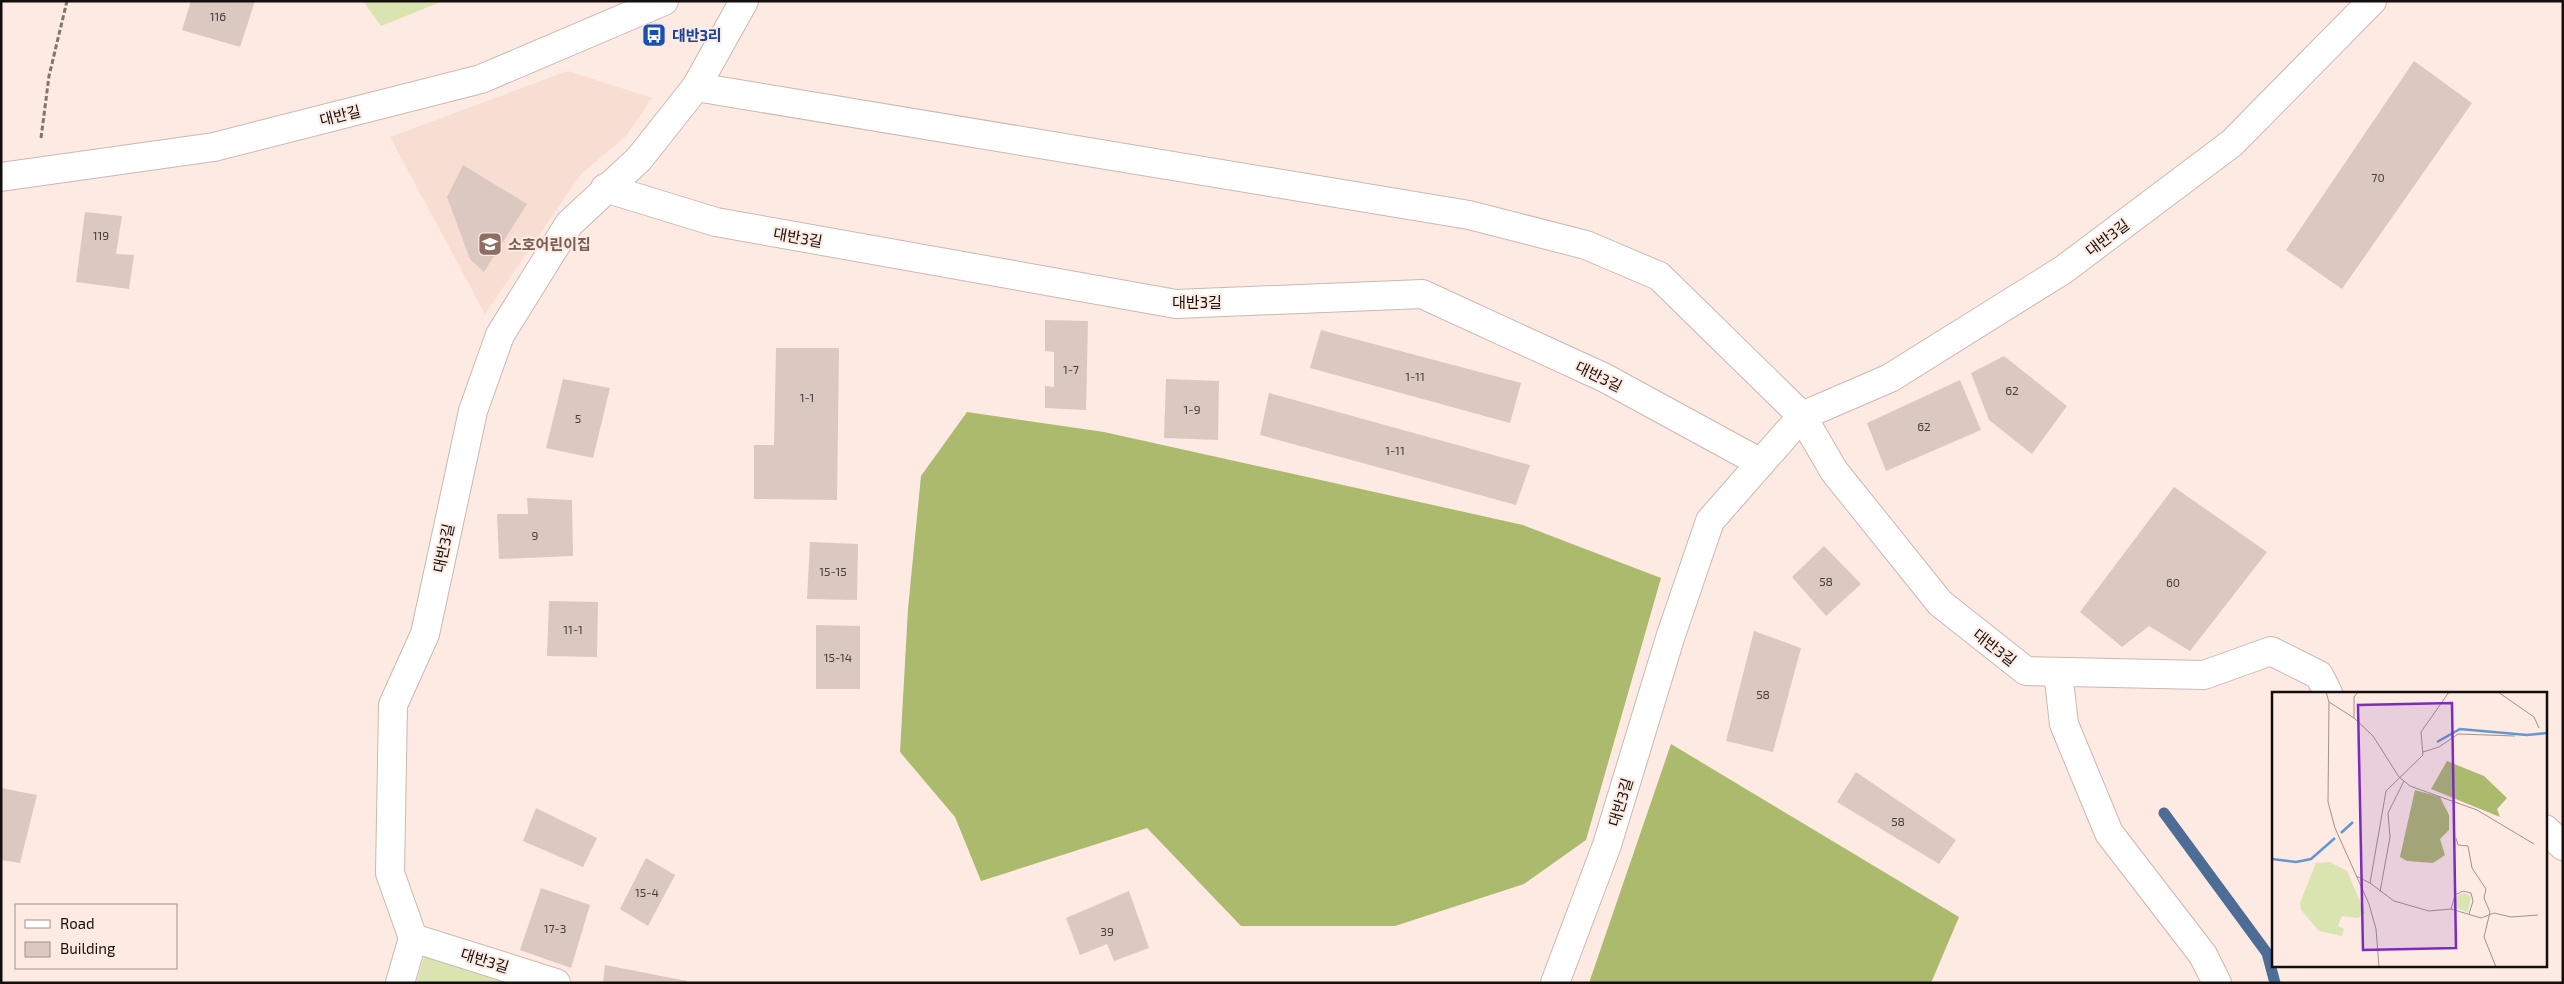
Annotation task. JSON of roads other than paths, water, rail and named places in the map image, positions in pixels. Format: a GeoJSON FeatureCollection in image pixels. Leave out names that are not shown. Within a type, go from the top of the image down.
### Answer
{"type":"FeatureCollection","features":[{"type":"Feature","properties":{"kind":"street","name":"대반길"},"geometry":{"type":"LineString","coordinates":[[1,177],[214,147],[481,79],[664,1]]}},
{"type":"Feature","properties":{"kind":"street","name":"대반3길"},"geometry":{"type":"LineString","coordinates":[[556,983],[413,938],[390,873],[393,705],[425,634],[473,411],[500,335],[569,224],[605,188],[639,159],[696,87],[744,1]]}},
{"type":"Feature","properties":{"kind":"street","name":"대반3길"},"geometry":{"type":"LineString","coordinates":[[1555,983],[1607,845],[1670,638],[1710,521],[1802,416],[1890,378],[2064,270],[2232,143],[2372,1]]}},
{"type":"Feature","properties":{"kind":"street","name":"대반3길"},"geometry":{"type":"LineString","coordinates":[[696,87],[1469,215],[1586,245],[1659,276],[1802,416],[1834,471],[1940,603],[2026,671],[2204,675],[2271,651],[2320,675],[2328,692]]}},
{"type":"Feature","properties":{"kind":"street","name":"대반3길"},"geometry":{"type":"LineString","coordinates":[[605,188],[716,222],[1176,304],[1422,294],[1605,378],[1760,463]]}},
{"type":"Feature","properties":{"kind":"street"},"geometry":{"type":"LineString","coordinates":[[2058,672],[2064,724],[2109,833],[2203,955],[2218,983]]}},
{"type":"Feature","properties":{"kind":"street"},"geometry":{"type":"LineString","coordinates":[[2546,830],[2563,846]]}},
{"type":"Feature","properties":{"kind":"street"},"geometry":{"type":"LineString","coordinates":[[400,983],[413,938]]}},
{"type":"Feature","properties":{"kind":"waterway"},"geometry":{"type":"LineString","coordinates":[[2164,813],[2267,953],[2275,983]]}},
{"type":"Feature","properties":{"kind":"place","name":"대반3리"},"geometry":{"type":"Point","coordinates":[654,35]}},
{"type":"Feature","properties":{"kind":"place","name":"소호어린이집"},"geometry":{"type":"Point","coordinates":[490,244]}}]}
